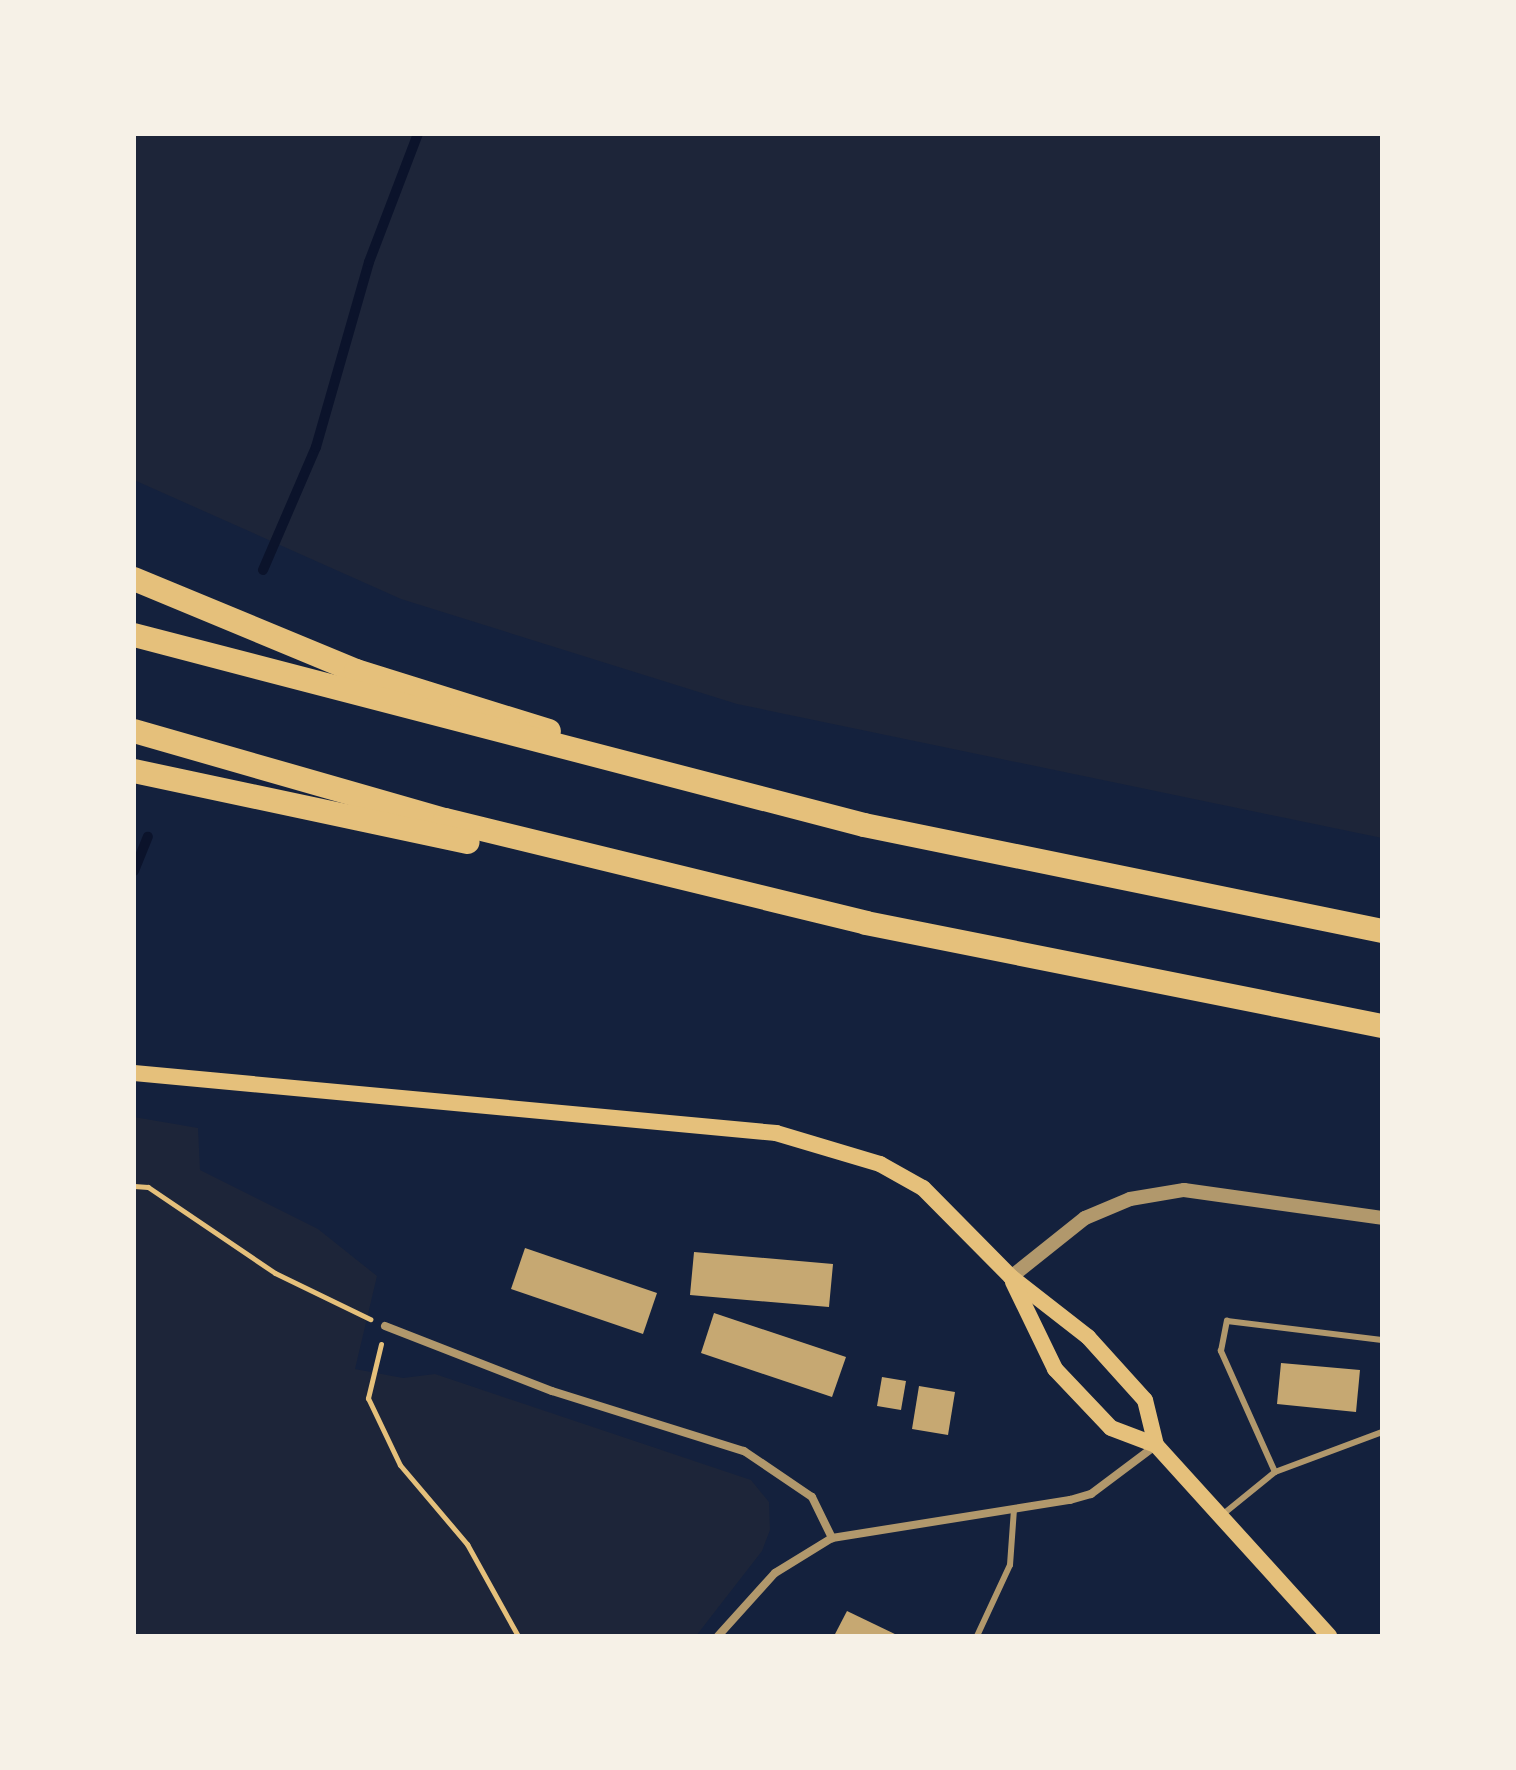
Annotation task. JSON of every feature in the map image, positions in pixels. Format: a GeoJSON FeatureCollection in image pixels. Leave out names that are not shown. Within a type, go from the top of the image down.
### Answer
{"type":"FeatureCollection","features":[{"type":"Feature","properties":{"kind":"highway"},"geometry":{"type":"LineString","coordinates":[[134,579],[356,671],[808,811]]}},
{"type":"Feature","properties":{"kind":"highway"},"geometry":{"type":"LineString","coordinates":[[134,635],[808,811],[1382,931]]}},
{"type":"Feature","properties":{"kind":"highway"},"geometry":{"type":"LineString","coordinates":[[134,731],[445,820],[798,906]]}},
{"type":"Feature","properties":{"kind":"highway"},"geometry":{"type":"LineString","coordinates":[[134,771],[1382,1026]]}},
{"type":"Feature","properties":{"kind":"main road"},"geometry":{"type":"LineString","coordinates":[[134,1073],[776,1133],[844,1150],[923,1188],[1011,1277],[1088,1337],[1145,1400],[1156,1445],[1329,1636]]}},
{"type":"Feature","properties":{"kind":"main road"},"geometry":{"type":"LineString","coordinates":[[1011,1277],[1055,1369],[1111,1428],[1156,1445]]}},
{"type":"Feature","properties":{"kind":"street"},"geometry":{"type":"LineString","coordinates":[[1011,1277],[1085,1218],[1130,1199],[1184,1190],[1382,1218]]}},
{"type":"Feature","properties":{"kind":"street"},"geometry":{"type":"LineString","coordinates":[[385,1326],[552,1391],[744,1451],[812,1497],[832,1538]]}},
{"type":"Feature","properties":{"kind":"street"},"geometry":{"type":"LineString","coordinates":[[718,1636],[775,1573],[832,1538],[1091,1494],[1156,1445]]}},
{"type":"Feature","properties":{"kind":"lane"},"geometry":{"type":"LineString","coordinates":[[1275,1472],[1221,1351],[1227,1321],[1382,1340]]}},
{"type":"Feature","properties":{"kind":"lane"},"geometry":{"type":"LineString","coordinates":[[1219,1518],[1275,1472],[1382,1432]]}},
{"type":"Feature","properties":{"kind":"lane"},"geometry":{"type":"LineString","coordinates":[[977,1636],[1010,1565],[1014,1509]]}},
{"type":"Feature","properties":{"kind":"path"},"geometry":{"type":"LineString","coordinates":[[134,1186],[148,1187],[275,1273],[385,1326],[368,1398],[400,1465],[467,1544],[518,1636]]}},
{"type":"Feature","properties":{"kind":"shaded area"},"geometry":{"type":"Polygon","coordinates":[[[134,134],[1382,134],[1382,838],[737,704],[401,599],[134,480],[134,134]]]}},
{"type":"Feature","properties":{"kind":"shaded area"},"geometry":{"type":"Polygon","coordinates":[[[134,1117],[198,1128],[200,1170],[318,1229],[377,1276],[355,1369],[403,1378],[435,1374],[751,1480],[769,1502],[770,1530],[762,1551],[696,1636],[134,1636],[134,1117]]]}},
{"type":"Feature","properties":{"kind":"building"},"geometry":{"type":"Polygon","coordinates":[[[525,1248],[657,1293],[643,1334],[511,1289],[525,1248]]]}},
{"type":"Feature","properties":{"kind":"building"},"geometry":{"type":"Polygon","coordinates":[[[694,1252],[833,1264],[829,1307],[690,1295],[694,1252]]]}},
{"type":"Feature","properties":{"kind":"building"},"geometry":{"type":"Polygon","coordinates":[[[714,1313],[846,1357],[832,1397],[701,1353],[714,1313]]]}},
{"type":"Feature","properties":{"kind":"building"},"geometry":{"type":"Polygon","coordinates":[[[1281,1363],[1360,1370],[1356,1412],[1277,1404],[1281,1363]]]}},
{"type":"Feature","properties":{"kind":"building"},"geometry":{"type":"Polygon","coordinates":[[[882,1377],[906,1381],[901,1410],[877,1406],[882,1377]]]}},
{"type":"Feature","properties":{"kind":"building"},"geometry":{"type":"Polygon","coordinates":[[[919,1386],[955,1392],[948,1435],[912,1429],[919,1386]]]}},
{"type":"Feature","properties":{"kind":"building"},"geometry":{"type":"Polygon","coordinates":[[[847,1611],[899,1636],[834,1636],[847,1611]]]}},
{"type":"Feature","properties":{"kind":"waterway"},"geometry":{"type":"LineString","coordinates":[[263,570],[316,447],[369,262],[418,134]]}},
{"type":"Feature","properties":{"kind":"waterway"},"geometry":{"type":"LineString","coordinates":[[134,871],[148,837]]}}]}
